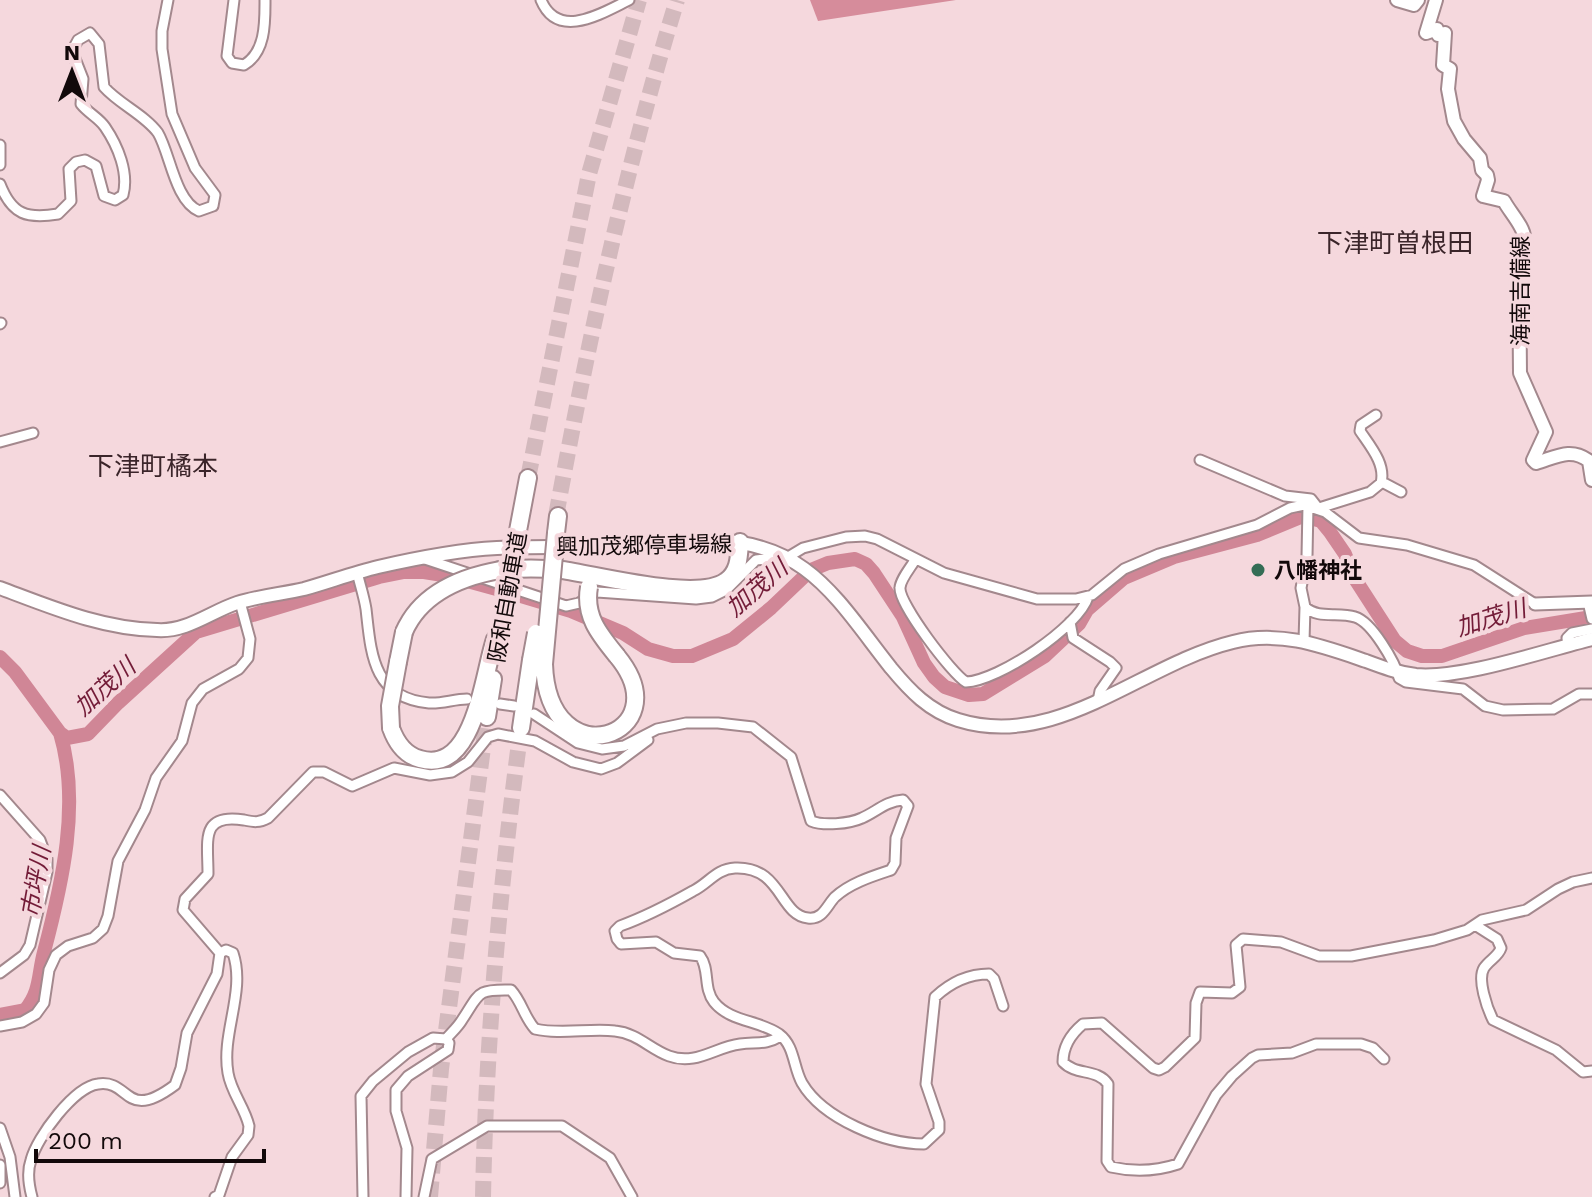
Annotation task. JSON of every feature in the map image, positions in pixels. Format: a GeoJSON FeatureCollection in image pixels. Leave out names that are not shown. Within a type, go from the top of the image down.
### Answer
{"type":"FeatureCollection","features":[{"type":"Feature","properties":{"kind":"highway","name":"阪和自動車道"},"geometry":{"type":"LineString","coordinates":[[487,717],[494,652],[504,615],[528,478]]}},
{"type":"Feature","properties":{"kind":"highway","name":"阪和自動車道"},"geometry":{"type":"LineString","coordinates":[[521,728],[538,662],[556,525]]}},
{"type":"Feature","properties":{"kind":"highway"},"geometry":{"type":"LineString","coordinates":[[494,652],[462,744],[452,753],[435,760],[417,758],[401,747],[391,728],[391,698],[404,632],[415,612],[432,596],[468,578],[500,570],[542,569],[593,581],[709,588],[725,581],[733,573],[738,564],[740,542]]}},
{"type":"Feature","properties":{"kind":"highway"},"geometry":{"type":"LineString","coordinates":[[538,662],[547,693],[559,717],[578,732],[599,736],[626,724],[636,702],[632,679],[591,619],[587,601],[593,581]]}},
{"type":"Feature","properties":{"kind":"main road"},"geometry":{"type":"LineString","coordinates":[[1397,0],[1414,5],[1418,0]]}},
{"type":"Feature","properties":{"kind":"main road","name":"海南吉備線"},"geometry":{"type":"LineString","coordinates":[[1436,0],[1426,33],[1437,29],[1438,35],[1445,33],[1443,65],[1450,69],[1448,89],[1454,121],[1480,158],[1482,170],[1487,175],[1483,196],[1504,201],[1523,230],[1524,237],[1519,248],[1520,373],[1546,432],[1533,460],[1536,463],[1579,453],[1589,461],[1592,480]]}},
{"type":"Feature","properties":{"kind":"main road","name":"興加茂郷停車場線"},"geometry":{"type":"LineString","coordinates":[[0,588],[91,621],[156,631],[191,624],[240,602],[425,559],[501,547],[613,546],[692,540],[740,542],[792,560],[818,578],[924,703],[948,717],[978,725],[1010,726],[1060,716],[1224,644],[1267,637],[1304,641],[1397,672],[1420,675],[1448,673],[1592,639]]}},
{"type":"Feature","properties":{"kind":"street"},"geometry":{"type":"LineString","coordinates":[[0,184],[8,201],[20,213],[30,216],[58,214],[71,201],[69,169],[76,162],[85,160],[96,166],[104,196],[115,200],[123,195],[125,181],[117,152],[103,124],[81,104],[83,79],[72,51],[78,40],[90,33],[99,44],[104,87],[157,133],[171,172],[191,206],[199,211],[213,206],[215,195],[195,168],[172,114],[162,49],[168,0]]}},
{"type":"Feature","properties":{"kind":"street"},"geometry":{"type":"LineString","coordinates":[[234,0],[227,56],[232,63],[244,65],[255,55],[265,29],[265,0]]}},
{"type":"Feature","properties":{"kind":"street"},"geometry":{"type":"LineString","coordinates":[[541,0],[553,17],[564,23],[577,23],[629,0]]}},
{"type":"Feature","properties":{"kind":"street"},"geometry":{"type":"LineString","coordinates":[[0,145],[0,165]]}},
{"type":"Feature","properties":{"kind":"street"},"geometry":{"type":"LineString","coordinates":[[425,559],[572,606],[597,592],[688,599],[712,597],[733,585],[756,560],[778,563],[792,560],[803,548],[859,536],[877,539],[944,573],[1031,598],[1088,597],[1124,569],[1159,554],[1257,525],[1290,508],[1313,508],[1370,492],[1382,482],[1383,473],[1373,448],[1360,431],[1361,425],[1376,415]]}},
{"type":"Feature","properties":{"kind":"street"},"geometry":{"type":"LineString","coordinates":[[0,442],[33,433]]}},
{"type":"Feature","properties":{"kind":"street"},"geometry":{"type":"LineString","coordinates":[[1200,460],[1285,496],[1311,499],[1313,508],[1307,529],[1307,557],[1301,588],[1305,607],[1304,641]]}},
{"type":"Feature","properties":{"kind":"street"},"geometry":{"type":"LineString","coordinates":[[1382,482],[1401,492]]}},
{"type":"Feature","properties":{"kind":"street"},"geometry":{"type":"LineString","coordinates":[[1313,508],[1359,538],[1407,545],[1478,566],[1535,604],[1590,602],[1592,619]]}},
{"type":"Feature","properties":{"kind":"street"},"geometry":{"type":"LineString","coordinates":[[915,560],[900,585],[901,593],[917,624],[952,671],[966,682],[990,677],[1012,665],[1070,622],[1088,597]]}},
{"type":"Feature","properties":{"kind":"street"},"geometry":{"type":"LineString","coordinates":[[357,574],[363,594],[370,655],[388,684],[403,695],[424,702],[467,699]]}},
{"type":"Feature","properties":{"kind":"street"},"geometry":{"type":"LineString","coordinates":[[0,1026],[22,1022],[36,1014],[44,1003],[49,970],[56,955],[68,946],[93,938],[105,925],[118,861],[144,814],[156,778],[182,741],[192,703],[203,689],[235,672],[248,658],[250,639],[240,602]]}},
{"type":"Feature","properties":{"kind":"street"},"geometry":{"type":"LineString","coordinates":[[1305,607],[1314,614],[1358,618],[1392,657],[1399,678],[1406,682],[1463,689],[1485,706],[1503,710],[1553,709],[1579,694],[1592,694]]}},
{"type":"Feature","properties":{"kind":"street"},"geometry":{"type":"LineString","coordinates":[[1070,622],[1073,638],[1116,668],[1100,691],[1098,701]]}},
{"type":"Feature","properties":{"kind":"street"},"geometry":{"type":"LineString","coordinates":[[1568,645],[1570,634],[1592,629]]}},
{"type":"Feature","properties":{"kind":"street"},"geometry":{"type":"LineString","coordinates":[[500,704],[514,706]]}},
{"type":"Feature","properties":{"kind":"street"},"geometry":{"type":"LineString","coordinates":[[534,714],[566,737],[594,748],[624,746],[663,727],[697,723],[753,727],[791,757],[807,815],[816,823],[861,819],[892,801],[903,800],[908,806],[896,838],[895,863],[891,870],[841,892],[825,911],[815,917],[805,918],[796,913],[765,875],[756,869],[734,868],[717,872],[701,887],[615,931],[621,944],[656,942],[674,953],[700,956],[705,963],[711,998],[728,1014],[781,1036],[790,1046],[803,1085],[828,1111],[886,1139],[924,1144],[939,1130],[926,1084],[935,997],[945,988],[970,976],[989,974],[994,979],[1003,1006]]}},
{"type":"Feature","properties":{"kind":"street"},"geometry":{"type":"LineString","coordinates":[[32,1197],[29,1173],[33,1153],[64,1107],[82,1089],[96,1084],[112,1084],[135,1101],[145,1101],[175,1085],[187,1033],[217,974],[220,953],[183,910],[185,899],[208,874],[210,829],[214,822],[220,818],[259,823],[279,808],[313,772],[324,772],[352,786],[394,768],[430,775],[452,772],[468,762],[488,737],[498,734],[535,741],[573,762],[601,769],[630,755],[663,727]]}},
{"type":"Feature","properties":{"kind":"street"},"geometry":{"type":"LineString","coordinates":[[0,795],[40,840],[47,864],[30,945],[24,955],[0,973]]}},
{"type":"Feature","properties":{"kind":"street"},"geometry":{"type":"LineString","coordinates":[[1384,1059],[1373,1048],[1361,1044],[1316,1044],[1292,1053],[1258,1055],[1232,1076],[1216,1095],[1178,1164],[1155,1170],[1125,1170],[1111,1167],[1107,1161],[1108,1084],[1093,1073],[1070,1069],[1063,1062],[1063,1054],[1075,1030],[1083,1024],[1102,1023],[1153,1068],[1159,1070],[1165,1067],[1195,1038],[1196,1003],[1200,992],[1232,993],[1240,987],[1236,945],[1243,939],[1281,942],[1319,956],[1351,956],[1434,940],[1467,930],[1482,920],[1526,910],[1565,885],[1592,878]]}},
{"type":"Feature","properties":{"kind":"street"},"geometry":{"type":"LineString","coordinates":[[1475,925],[1497,939],[1501,948],[1483,969],[1481,978],[1493,1020],[1556,1050],[1583,1072],[1592,1071]]}},
{"type":"Feature","properties":{"kind":"street"},"geometry":{"type":"LineString","coordinates":[[215,1197],[219,1195],[232,1157],[248,1135],[249,1126],[228,1075],[227,1046],[237,986],[237,964],[233,953],[226,950],[220,953]]}},
{"type":"Feature","properties":{"kind":"street"},"geometry":{"type":"LineString","coordinates":[[446,1039],[463,1019],[476,996],[489,989],[511,990],[519,998],[528,1021],[535,1029],[617,1031],[642,1038],[656,1051],[681,1059],[697,1058],[738,1044],[763,1044],[781,1036]]}},
{"type":"Feature","properties":{"kind":"street"},"geometry":{"type":"LineString","coordinates":[[363,1197],[361,1096],[373,1081],[408,1052],[433,1038],[446,1039]]}},
{"type":"Feature","properties":{"kind":"street"},"geometry":{"type":"LineString","coordinates":[[406,1197],[407,1148],[396,1111],[396,1090],[408,1076],[448,1050],[446,1039]]}},
{"type":"Feature","properties":{"kind":"street"},"geometry":{"type":"LineString","coordinates":[[424,1197],[432,1159],[487,1126],[562,1126],[610,1158],[632,1197]]}},
{"type":"Feature","properties":{"kind":"street"},"geometry":{"type":"LineString","coordinates":[[0,1128],[10,1157],[15,1197]]}},
{"type":"Feature","properties":{"kind":"street"},"geometry":{"type":"LineString","coordinates":[[0,1165],[0,1183]]}},
{"type":"Feature","properties":{"kind":"shaded area"},"geometry":{"type":"Polygon","coordinates":[[[810,0],[956,0],[818,21],[810,0]]]}},
{"type":"Feature","properties":{"kind":"waterway","name":"加茂川"},"geometry":{"type":"LineString","coordinates":[[0,657],[67,738],[88,734],[196,632],[379,577],[404,572],[449,576],[571,611],[623,633],[648,649],[673,656],[692,656],[733,639],[811,570],[828,563],[855,559],[866,564],[874,573],[903,617],[924,663],[934,677],[945,687],[969,695],[983,694],[1045,656],[1079,624],[1087,610],[1124,578],[1174,557],[1257,535],[1303,516],[1321,521],[1330,532],[1345,554],[1355,579],[1395,641],[1407,651],[1422,656],[1442,656],[1524,628],[1592,617]]}},
{"type":"Feature","properties":{"kind":"waterway","name":"市坪川"},"geometry":{"type":"LineString","coordinates":[[0,1015],[25,1010],[34,996],[63,871],[69,787],[60,733]]}},
{"type":"Feature","properties":{"kind":"tunnel"},"geometry":{"type":"LineString","coordinates":[[528,478],[589,174],[639,0]]}},
{"type":"Feature","properties":{"kind":"tunnel"},"geometry":{"type":"LineString","coordinates":[[556,516],[609,256],[677,0]]}},
{"type":"Feature","properties":{"kind":"tunnel"},"geometry":{"type":"LineString","coordinates":[[430,1197],[441,1069],[487,717]]}},
{"type":"Feature","properties":{"kind":"tunnel"},"geometry":{"type":"LineString","coordinates":[[483,1197],[495,962],[521,728]]}},
{"type":"Feature","properties":{"kind":"place","name":"八幡神社"},"geometry":{"type":"Point","coordinates":[1258,570]}},
{"type":"Feature","properties":{"kind":"district","name":"下津町曽根田"},"geometry":{"type":"Point","coordinates":[1395,243]}},
{"type":"Feature","properties":{"kind":"district","name":"下津町橘本"},"geometry":{"type":"Point","coordinates":[153,466]}}]}
